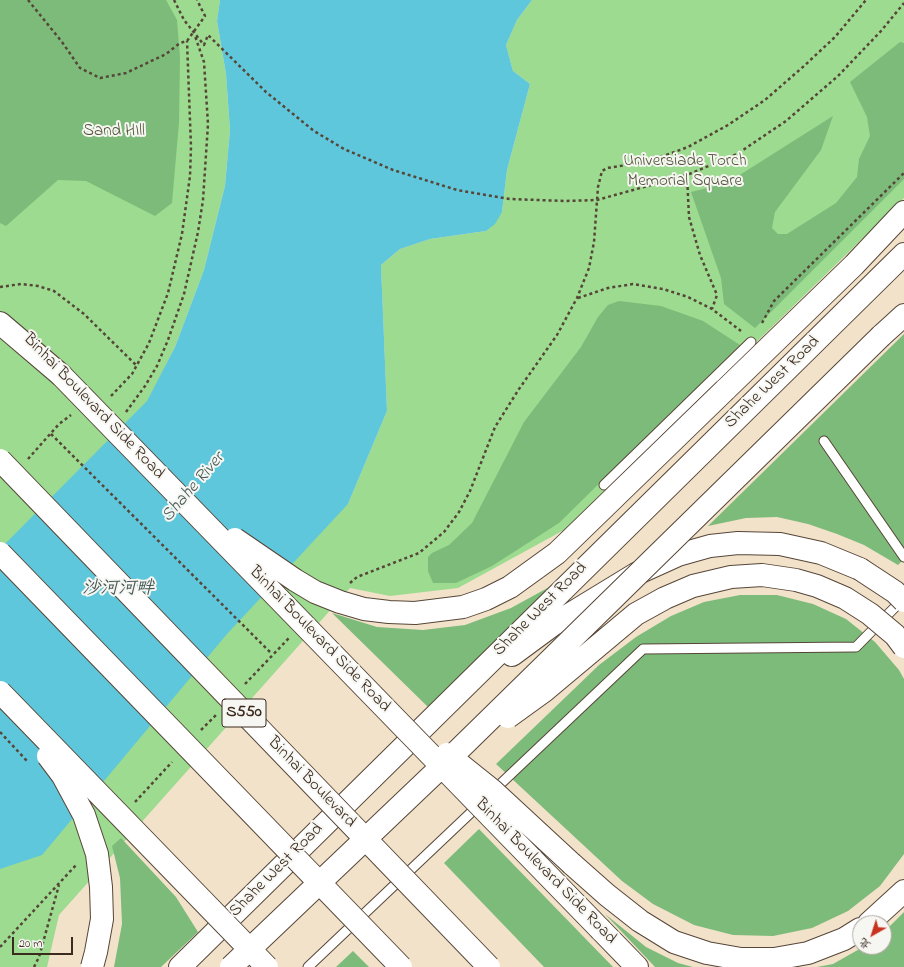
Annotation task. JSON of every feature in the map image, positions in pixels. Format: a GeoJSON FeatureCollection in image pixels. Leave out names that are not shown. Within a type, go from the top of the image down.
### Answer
{"type":"FeatureCollection","features":[{"type":"Feature","properties":{"kind":"main road"},"geometry":{"type":"LineString","coordinates":[[169,485],[226,533],[295,580],[315,592],[340,602],[364,609],[402,613],[441,611],[463,607],[486,599],[528,575],[557,553],[854,265],[904,212]]}},
{"type":"Feature","properties":{"kind":"main road","name":"Shahe West Road"},"geometry":{"type":"LineString","coordinates":[[181,966],[904,254]]}},
{"type":"Feature","properties":{"kind":"main road","name":"Binhai Boulevard Side Road"},"geometry":{"type":"LineString","coordinates":[[0,312],[637,967]]}},
{"type":"Feature","properties":{"kind":"main road"},"geometry":{"type":"LineString","coordinates":[[231,967],[440,768],[904,315]]}},
{"type":"Feature","properties":{"kind":"main road"},"geometry":{"type":"LineString","coordinates":[[0,323],[61,375]]}},
{"type":"Feature","properties":{"kind":"main road","name":"Binhai Boulevard"},"geometry":{"type":"LineString","coordinates":[[0,460],[489,967]]}},
{"type":"Feature","properties":{"kind":"main road"},"geometry":{"type":"LineString","coordinates":[[425,725],[506,659],[554,624],[636,574],[678,555],[710,546],[738,543],[780,544],[821,553],[860,569],[904,599]]}},
{"type":"Feature","properties":{"kind":"main road"},"geometry":{"type":"LineString","coordinates":[[0,553],[401,967]]}},
{"type":"Feature","properties":{"kind":"main road"},"geometry":{"type":"LineString","coordinates":[[440,768],[544,691],[636,614],[665,598],[693,586],[731,577],[762,576],[796,580],[817,586],[845,598],[870,614],[895,635],[904,647]]}},
{"type":"Feature","properties":{"kind":"main road"},"geometry":{"type":"LineString","coordinates":[[369,691],[397,716],[492,790],[607,895],[640,921],[674,942],[707,953],[741,959],[774,959],[808,953],[844,939],[852,934]]}},
{"type":"Feature","properties":{"kind":"main road"},"geometry":{"type":"LineString","coordinates":[[0,692],[267,967]]}},
{"type":"Feature","properties":{"kind":"main road"},"geometry":{"type":"LineString","coordinates":[[0,696],[63,776],[84,815],[97,854],[101,887],[102,919],[92,967]]}},
{"type":"Feature","properties":{"kind":"main road"},"geometry":{"type":"LineString","coordinates":[[167,863],[250,967]]}},
{"type":"Feature","properties":{"kind":"main road"},"geometry":{"type":"LineString","coordinates":[[878,915],[904,891]]}},
{"type":"Feature","properties":{"kind":"main road"},"geometry":{"type":"LineString","coordinates":[[247,967],[306,895]]}},
{"type":"Feature","properties":{"kind":"lane"},"geometry":{"type":"LineString","coordinates":[[604,485],[752,342]]}},
{"type":"Feature","properties":{"kind":"lane"},"geometry":{"type":"LineString","coordinates":[[824,441],[904,557]]}},
{"type":"Feature","properties":{"kind":"lane"},"geometry":{"type":"LineString","coordinates":[[308,967],[643,649],[856,647],[904,599]]}},
{"type":"Feature","properties":{"kind":"path"},"geometry":{"type":"LineString","coordinates":[[28,0],[62,42],[80,68],[100,78],[126,73],[166,54],[180,43],[187,41],[205,16],[197,0]]}},
{"type":"Feature","properties":{"kind":"path"},"geometry":{"type":"LineString","coordinates":[[174,0],[184,20],[204,45],[208,35],[247,75],[299,119],[329,140],[360,157],[426,182],[474,194],[510,199],[586,201],[597,200],[687,175],[737,154],[786,122],[838,76],[882,31],[904,3]]}},
{"type":"Feature","properties":{"kind":"path"},"geometry":{"type":"LineString","coordinates":[[345,586],[357,577],[419,553],[444,532],[459,512],[470,491],[495,427],[519,389],[557,335],[578,298],[589,268],[594,242],[600,177],[607,168],[647,162],[688,147],[728,125],[765,100],[835,37],[866,0]]}},
{"type":"Feature","properties":{"kind":"path"},"geometry":{"type":"LineString","coordinates":[[122,416],[145,386],[157,366],[168,340],[184,294],[198,232],[204,192],[208,124],[204,62],[194,33]]}},
{"type":"Feature","properties":{"kind":"path"},"geometry":{"type":"LineString","coordinates":[[0,287],[21,284],[38,286],[54,291],[84,314],[137,366],[160,320],[168,293],[183,227],[192,147],[187,41]]}},
{"type":"Feature","properties":{"kind":"path"},"geometry":{"type":"LineString","coordinates":[[578,298],[608,288],[633,284],[663,289],[688,297],[712,310],[740,330],[752,342],[774,300],[904,173]]}},
{"type":"Feature","properties":{"kind":"path"},"geometry":{"type":"LineString","coordinates":[[687,175],[689,217],[700,255],[717,295],[712,310]]}},
{"type":"Feature","properties":{"kind":"path"},"geometry":{"type":"LineString","coordinates":[[51,434],[272,654],[293,634]]}},
{"type":"Feature","properties":{"kind":"path"},"geometry":{"type":"LineString","coordinates":[[0,732],[30,765]]}},
{"type":"Feature","properties":{"kind":"path"},"geometry":{"type":"LineString","coordinates":[[80,862],[82,869]]}},
{"type":"Feature","properties":{"kind":"path"},"geometry":{"type":"LineString","coordinates":[[34,967],[39,957],[59,883]]}},
{"type":"Feature","properties":{"kind":"green space"},"geometry":{"type":"Polygon","coordinates":[[[0,0],[220,0],[217,21],[226,74],[230,130],[225,186],[204,270],[175,347],[148,401],[348,504],[387,411],[381,265],[400,249],[430,239],[486,231],[502,212],[507,170],[530,84],[513,71],[506,45],[517,20],[532,0],[904,0],[904,198],[564,530],[458,588],[390,596],[350,588],[59,915],[47,967],[0,967],[0,0]]]}},
{"type":"Feature","properties":{"kind":"green space","name":"Sand HIll"},"geometry":{"type":"Polygon","coordinates":[[[0,0],[166,0],[177,20],[180,57],[179,122],[172,203],[155,216],[86,181],[58,180],[6,226],[0,223],[0,0]]]}},
{"type":"Feature","properties":{"kind":"green space"},"geometry":{"type":"Polygon","coordinates":[[[900,42],[904,43],[904,179],[755,328],[724,304],[721,278],[691,192],[727,183],[833,116],[821,150],[775,212],[772,228],[778,234],[787,234],[836,203],[857,177],[859,159],[870,136],[867,117],[850,82],[900,42]]]}},
{"type":"Feature","properties":{"kind":"green space"},"geometry":{"type":"Polygon","coordinates":[[[619,301],[661,306],[703,321],[740,345],[559,523],[492,566],[456,583],[433,583],[428,571],[428,557],[432,553],[449,545],[472,523],[524,422],[581,347],[598,317],[608,305],[619,301]]]}},
{"type":"Feature","properties":{"kind":"green space"},"geometry":{"type":"Polygon","coordinates":[[[904,334],[904,559],[898,565],[864,545],[837,534],[808,524],[777,517],[746,518],[708,526],[904,334]]]}},
{"type":"Feature","properties":{"kind":"green space"},"geometry":{"type":"Polygon","coordinates":[[[553,585],[428,707],[332,613],[377,627],[423,630],[465,625],[511,608],[553,585]]]}},
{"type":"Feature","properties":{"kind":"green space"},"geometry":{"type":"Polygon","coordinates":[[[740,595],[777,595],[813,604],[846,619],[875,642],[899,670],[904,679],[904,854],[880,886],[848,911],[812,928],[773,936],[733,935],[694,925],[653,904],[622,881],[496,764],[599,665],[636,637],[671,616],[704,602],[740,595]]]}},
{"type":"Feature","properties":{"kind":"green space"},"geometry":{"type":"Polygon","coordinates":[[[479,829],[613,967],[544,967],[444,863],[479,829]]]}},
{"type":"Feature","properties":{"kind":"green space"},"geometry":{"type":"Polygon","coordinates":[[[121,838],[176,897],[198,932],[161,967],[114,967],[122,924],[120,878],[112,846],[121,838]]]}},
{"type":"Feature","properties":{"kind":"green space"},"geometry":{"type":"Polygon","coordinates":[[[904,912],[904,967],[817,967],[833,964],[852,953],[852,955],[892,955],[892,924],[904,912]]]}},
{"type":"Feature","properties":{"kind":"green space"},"geometry":{"type":"Polygon","coordinates":[[[605,914],[646,947],[678,963],[693,967],[655,967],[605,914]]]}},
{"type":"Feature","properties":{"kind":"green space"},"geometry":{"type":"Polygon","coordinates":[[[353,951],[369,967],[336,967],[353,951]]]}},
{"type":"Feature","properties":{"kind":"water","name":"沙河河畔"},"geometry":{"type":"Polygon","coordinates":[[[220,0],[532,0],[517,20],[506,45],[513,71],[530,84],[507,170],[502,212],[495,224],[486,231],[430,239],[400,249],[381,265],[387,411],[348,504],[227,634],[42,855],[0,869],[0,549],[147,401],[175,347],[204,270],[225,186],[230,130],[226,74],[217,21],[220,0]]]}},
{"type":"Feature","properties":{"kind":"park label","name":"Universiade Torch Memorial Square"},"geometry":{"type":"Point","coordinates":[685,172]}},
{"type":"Feature","properties":{"kind":"water label","name":"Shahe River"},"geometry":{"type":"Point","coordinates":[194,488]}}]}
